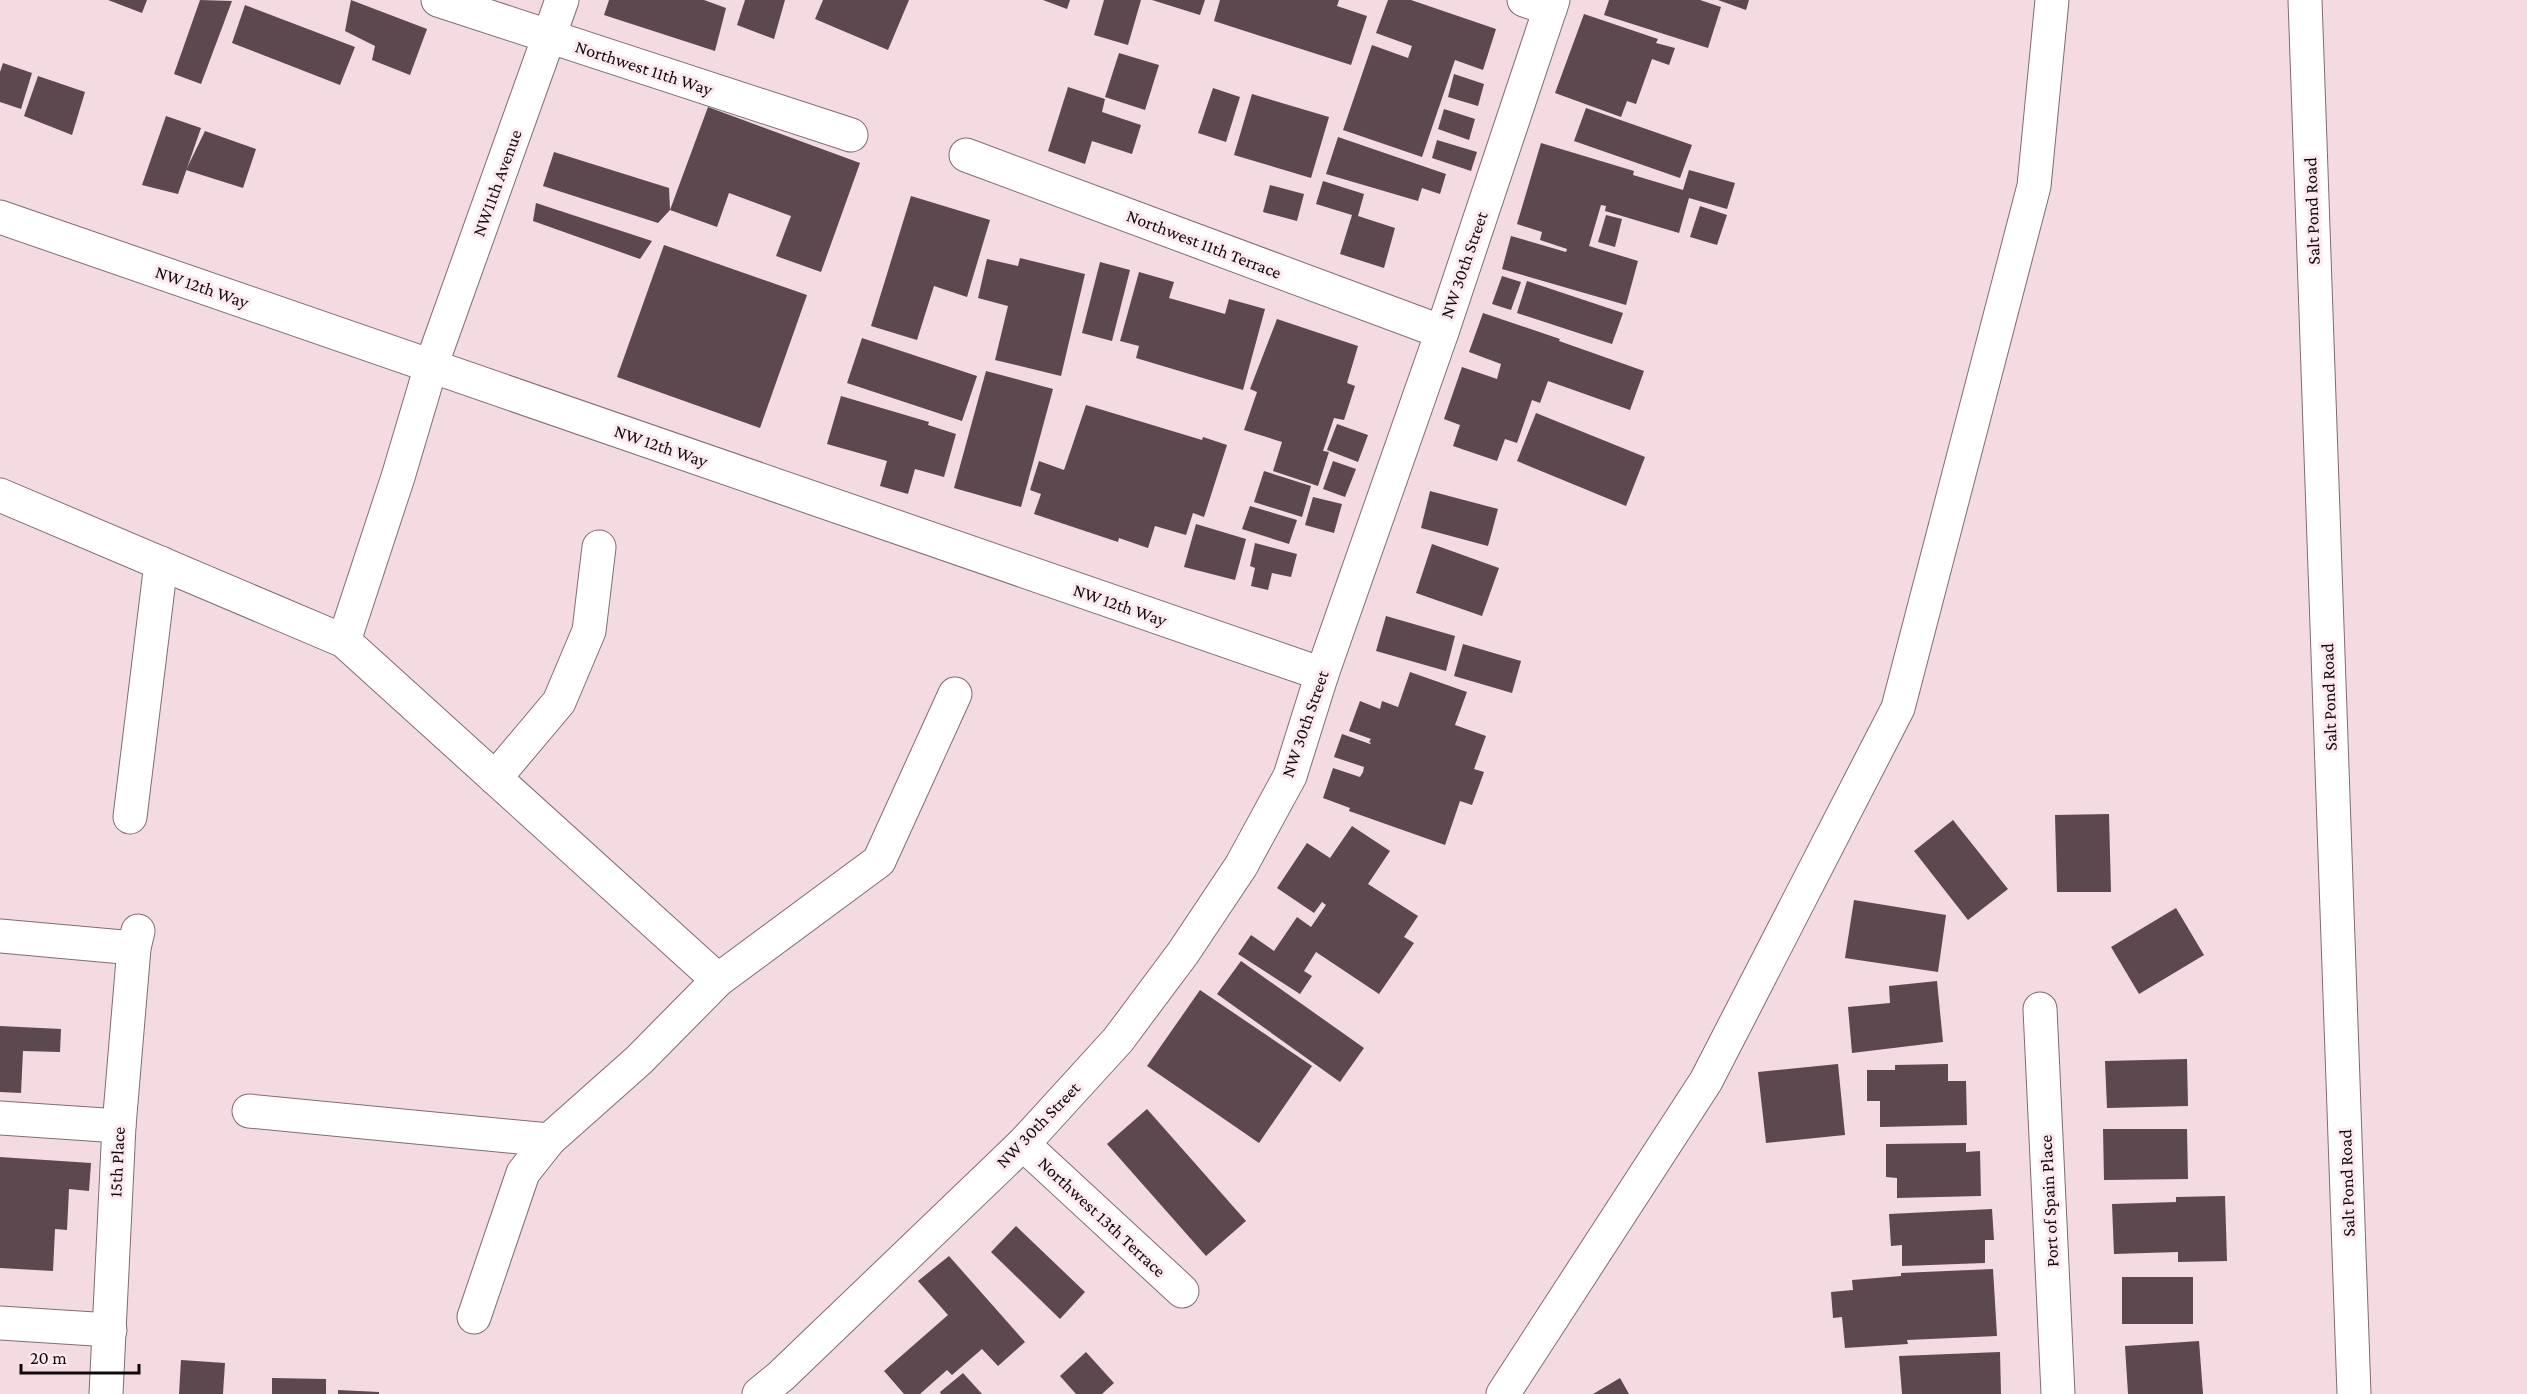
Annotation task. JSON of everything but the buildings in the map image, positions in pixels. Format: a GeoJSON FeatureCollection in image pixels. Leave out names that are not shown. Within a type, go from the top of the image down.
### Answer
{"type":"FeatureCollection","features":[{"type":"Feature","properties":{"kind":"street","name":"Northwest 11th Way"},"geometry":{"type":"LineString","coordinates":[[438,0],[851,135]]}},
{"type":"Feature","properties":{"kind":"street","name":"NW11th Avenue"},"geometry":{"type":"LineString","coordinates":[[344,641],[398,477],[430,366],[562,0]]}},
{"type":"Feature","properties":{"kind":"street"},"geometry":{"type":"LineString","coordinates":[[1503,1394],[1706,1081],[1898,708],[2034,186],[2052,0]]}},
{"type":"Feature","properties":{"kind":"street","name":"Salt Pond Road"},"geometry":{"type":"LineString","coordinates":[[2305,0],[2354,1394]]}},
{"type":"Feature","properties":{"kind":"street","name":"NW 30th Street"},"geometry":{"type":"LineString","coordinates":[[780,1388],[1023,1144],[1118,1040],[1183,953],[1241,866],[1290,776],[1322,674],[1442,332],[1542,3]]}},
{"type":"Feature","properties":{"kind":"street","name":"Northwest 11th Terrace"},"geometry":{"type":"LineString","coordinates":[[966,154],[1442,332]]}},
{"type":"Feature","properties":{"kind":"street","name":"NW 12th Way"},"geometry":{"type":"LineString","coordinates":[[0,217],[1322,674]]}},
{"type":"Feature","properties":{"kind":"street"},"geometry":{"type":"LineString","coordinates":[[0,495],[344,641],[718,980]]}},
{"type":"Feature","properties":{"kind":"street"},"geometry":{"type":"LineString","coordinates":[[495,778],[559,702],[589,631],[599,547]]}},
{"type":"Feature","properties":{"kind":"street"},"geometry":{"type":"LineString","coordinates":[[130,817],[161,563]]}},
{"type":"Feature","properties":{"kind":"street"},"geometry":{"type":"LineString","coordinates":[[474,1317],[523,1173],[549,1140],[639,1060],[718,980],[879,861],[955,694]]}},
{"type":"Feature","properties":{"kind":"street","name":"15th Place"},"geometry":{"type":"LineString","coordinates":[[0,936],[136,939],[119,1126],[106,1394]]}},
{"type":"Feature","properties":{"kind":"street","name":"Port of Spain Place"},"geometry":{"type":"LineString","coordinates":[[2040,1009],[2058,1394]]}},
{"type":"Feature","properties":{"kind":"street"},"geometry":{"type":"LineString","coordinates":[[249,1111],[549,1140]]}},
{"type":"Feature","properties":{"kind":"street"},"geometry":{"type":"LineString","coordinates":[[0,1118],[119,1126]]}},
{"type":"Feature","properties":{"kind":"street","name":"Northwest 13th Terrace"},"geometry":{"type":"LineString","coordinates":[[1023,1144],[1182,1291]]}},
{"type":"Feature","properties":{"kind":"street"},"geometry":{"type":"LineString","coordinates":[[0,1323],[110,1330]]}}]}
